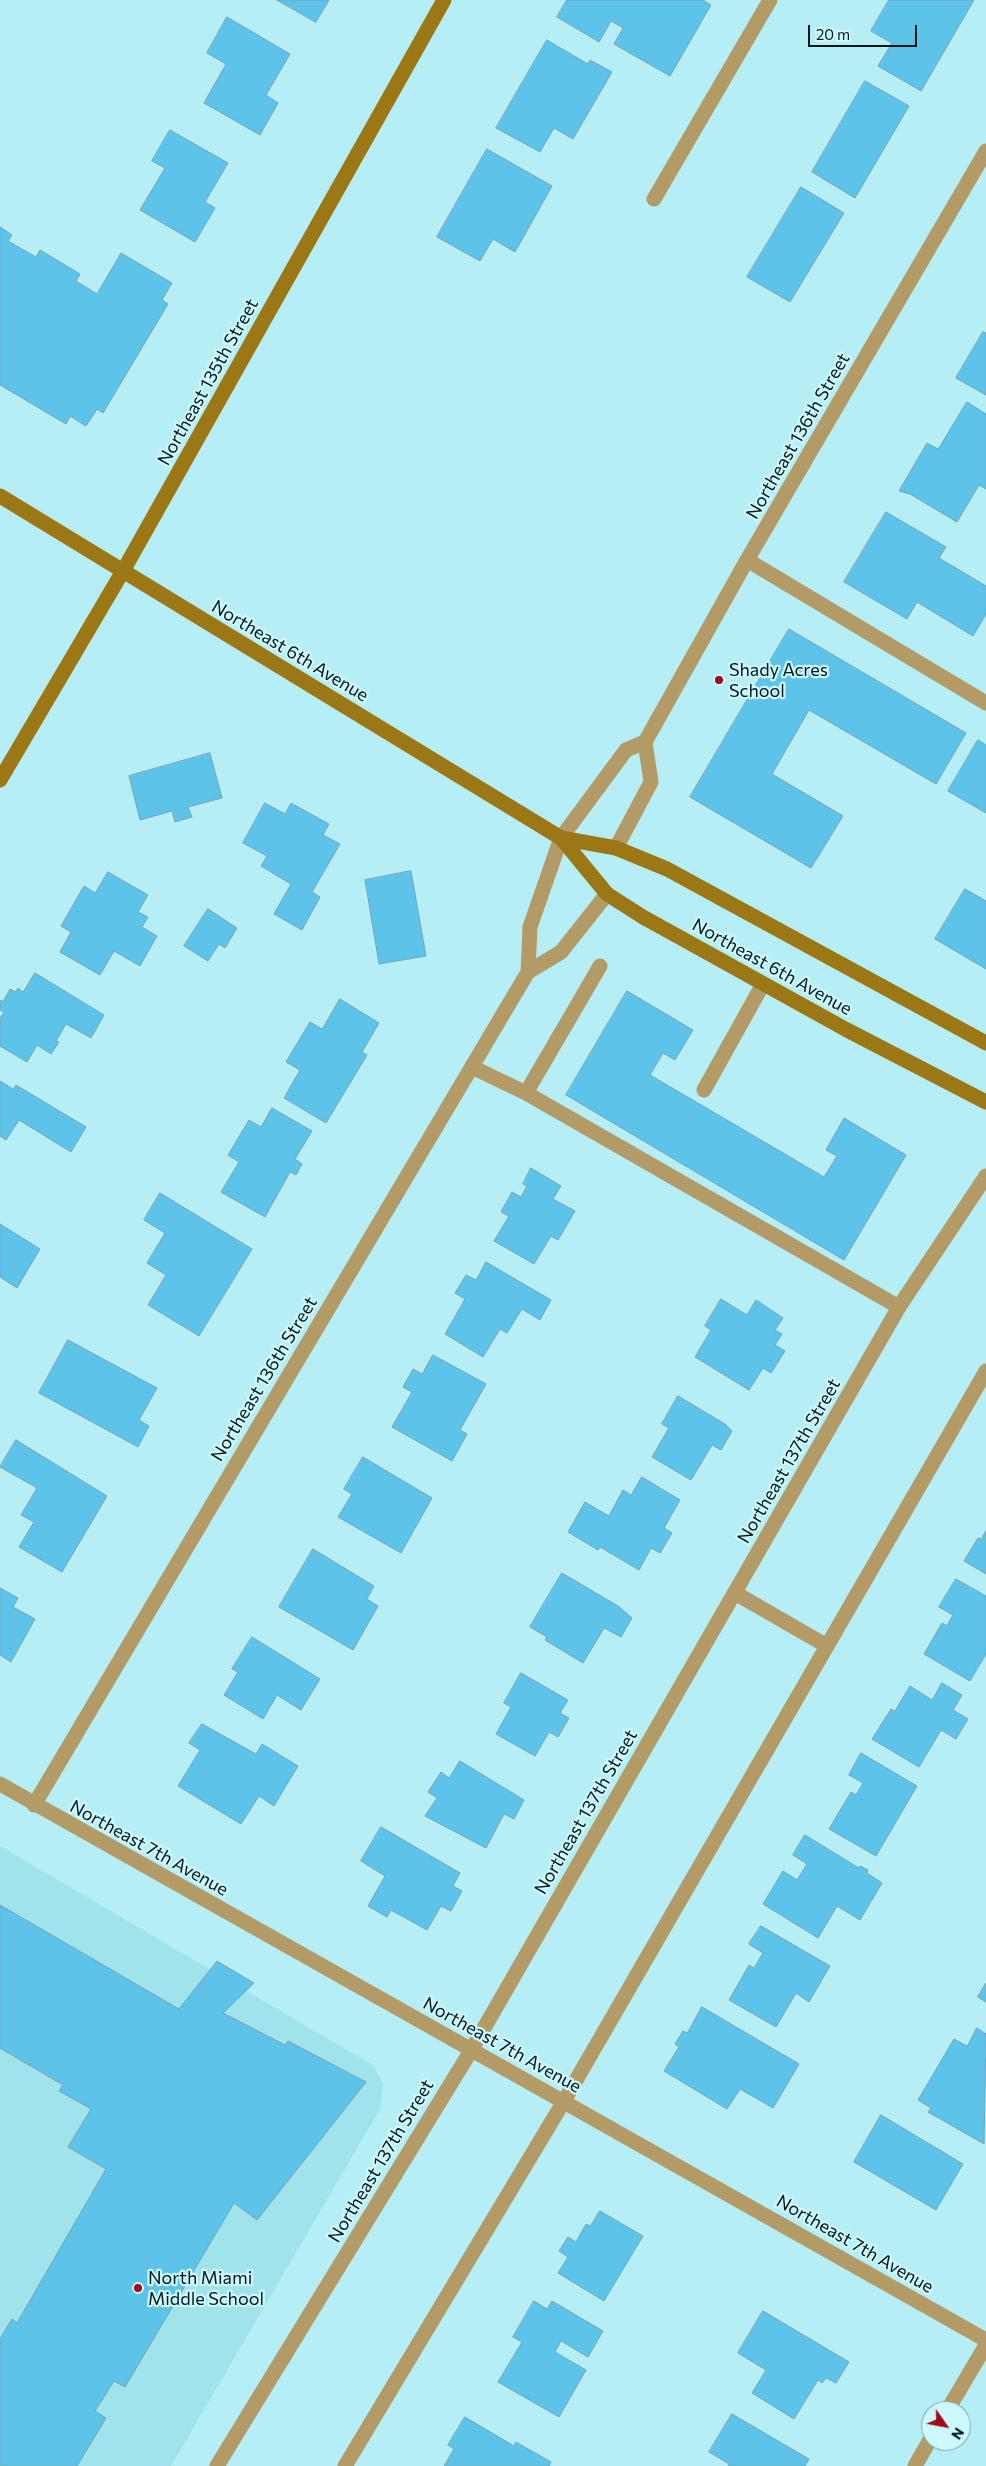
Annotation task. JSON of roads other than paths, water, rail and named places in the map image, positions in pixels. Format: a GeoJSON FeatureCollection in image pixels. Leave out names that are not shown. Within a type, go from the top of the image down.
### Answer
{"type":"FeatureCollection","features":[{"type":"Feature","properties":{"kind":"main road","name":"Northeast 135th Street"},"geometry":{"type":"LineString","coordinates":[[0,780],[123,571],[444,0]]}},
{"type":"Feature","properties":{"kind":"main road","name":"Northeast 6th Avenue"},"geometry":{"type":"LineString","coordinates":[[0,496],[561,838],[607,894],[643,917],[847,1030],[986,1102]]}},
{"type":"Feature","properties":{"kind":"main road","name":"Northeast 6th Avenue"},"geometry":{"type":"LineString","coordinates":[[561,838],[616,848],[667,869],[986,1043]]}},
{"type":"Feature","properties":{"kind":"street"},"geometry":{"type":"LineString","coordinates":[[654,199],[770,0]]}},
{"type":"Feature","properties":{"kind":"street","name":"Northeast 136th Street"},"geometry":{"type":"LineString","coordinates":[[34,1805],[528,972],[530,927],[561,838],[626,750],[646,742],[748,560],[986,151]]}},
{"type":"Feature","properties":{"kind":"street"},"geometry":{"type":"LineString","coordinates":[[748,560],[986,703]]}},
{"type":"Feature","properties":{"kind":"street"},"geometry":{"type":"LineString","coordinates":[[616,848],[651,782],[646,742]]}},
{"type":"Feature","properties":{"kind":"street","name":"Northeast 136th Street"},"geometry":{"type":"LineString","coordinates":[[528,972],[561,952],[607,894]]}},
{"type":"Feature","properties":{"kind":"street"},"geometry":{"type":"LineString","coordinates":[[526,1093],[600,966]]}},
{"type":"Feature","properties":{"kind":"street"},"geometry":{"type":"LineString","coordinates":[[704,1090],[764,984]]}},
{"type":"Feature","properties":{"kind":"street"},"geometry":{"type":"LineString","coordinates":[[472,1067],[526,1093],[899,1308]]}},
{"type":"Feature","properties":{"kind":"street","name":"Northeast 137th Street"},"geometry":{"type":"LineString","coordinates":[[217,2466],[472,2049],[899,1308],[986,1176]]}},
{"type":"Feature","properties":{"kind":"street"},"geometry":{"type":"LineString","coordinates":[[345,2466],[564,2101],[986,1371]]}},
{"type":"Feature","properties":{"kind":"street"},"geometry":{"type":"LineString","coordinates":[[735,1592],[827,1646]]}},
{"type":"Feature","properties":{"kind":"street","name":"Northeast 7th Avenue"},"geometry":{"type":"LineString","coordinates":[[0,1784],[34,1805],[472,2049],[986,2340]]}},
{"type":"Feature","properties":{"kind":"street"},"geometry":{"type":"LineString","coordinates":[[953,2401],[986,2345]]}},
{"type":"Feature","properties":{"kind":"street"},"geometry":{"type":"LineString","coordinates":[[915,2466],[924,2451]]}},
{"type":"Feature","properties":{"kind":"place","name":"Shady Acres School"},"geometry":{"type":"Point","coordinates":[719,680]}},
{"type":"Feature","properties":{"kind":"place","name":"North Miami Middle School"},"geometry":{"type":"Point","coordinates":[138,2288]}}]}
